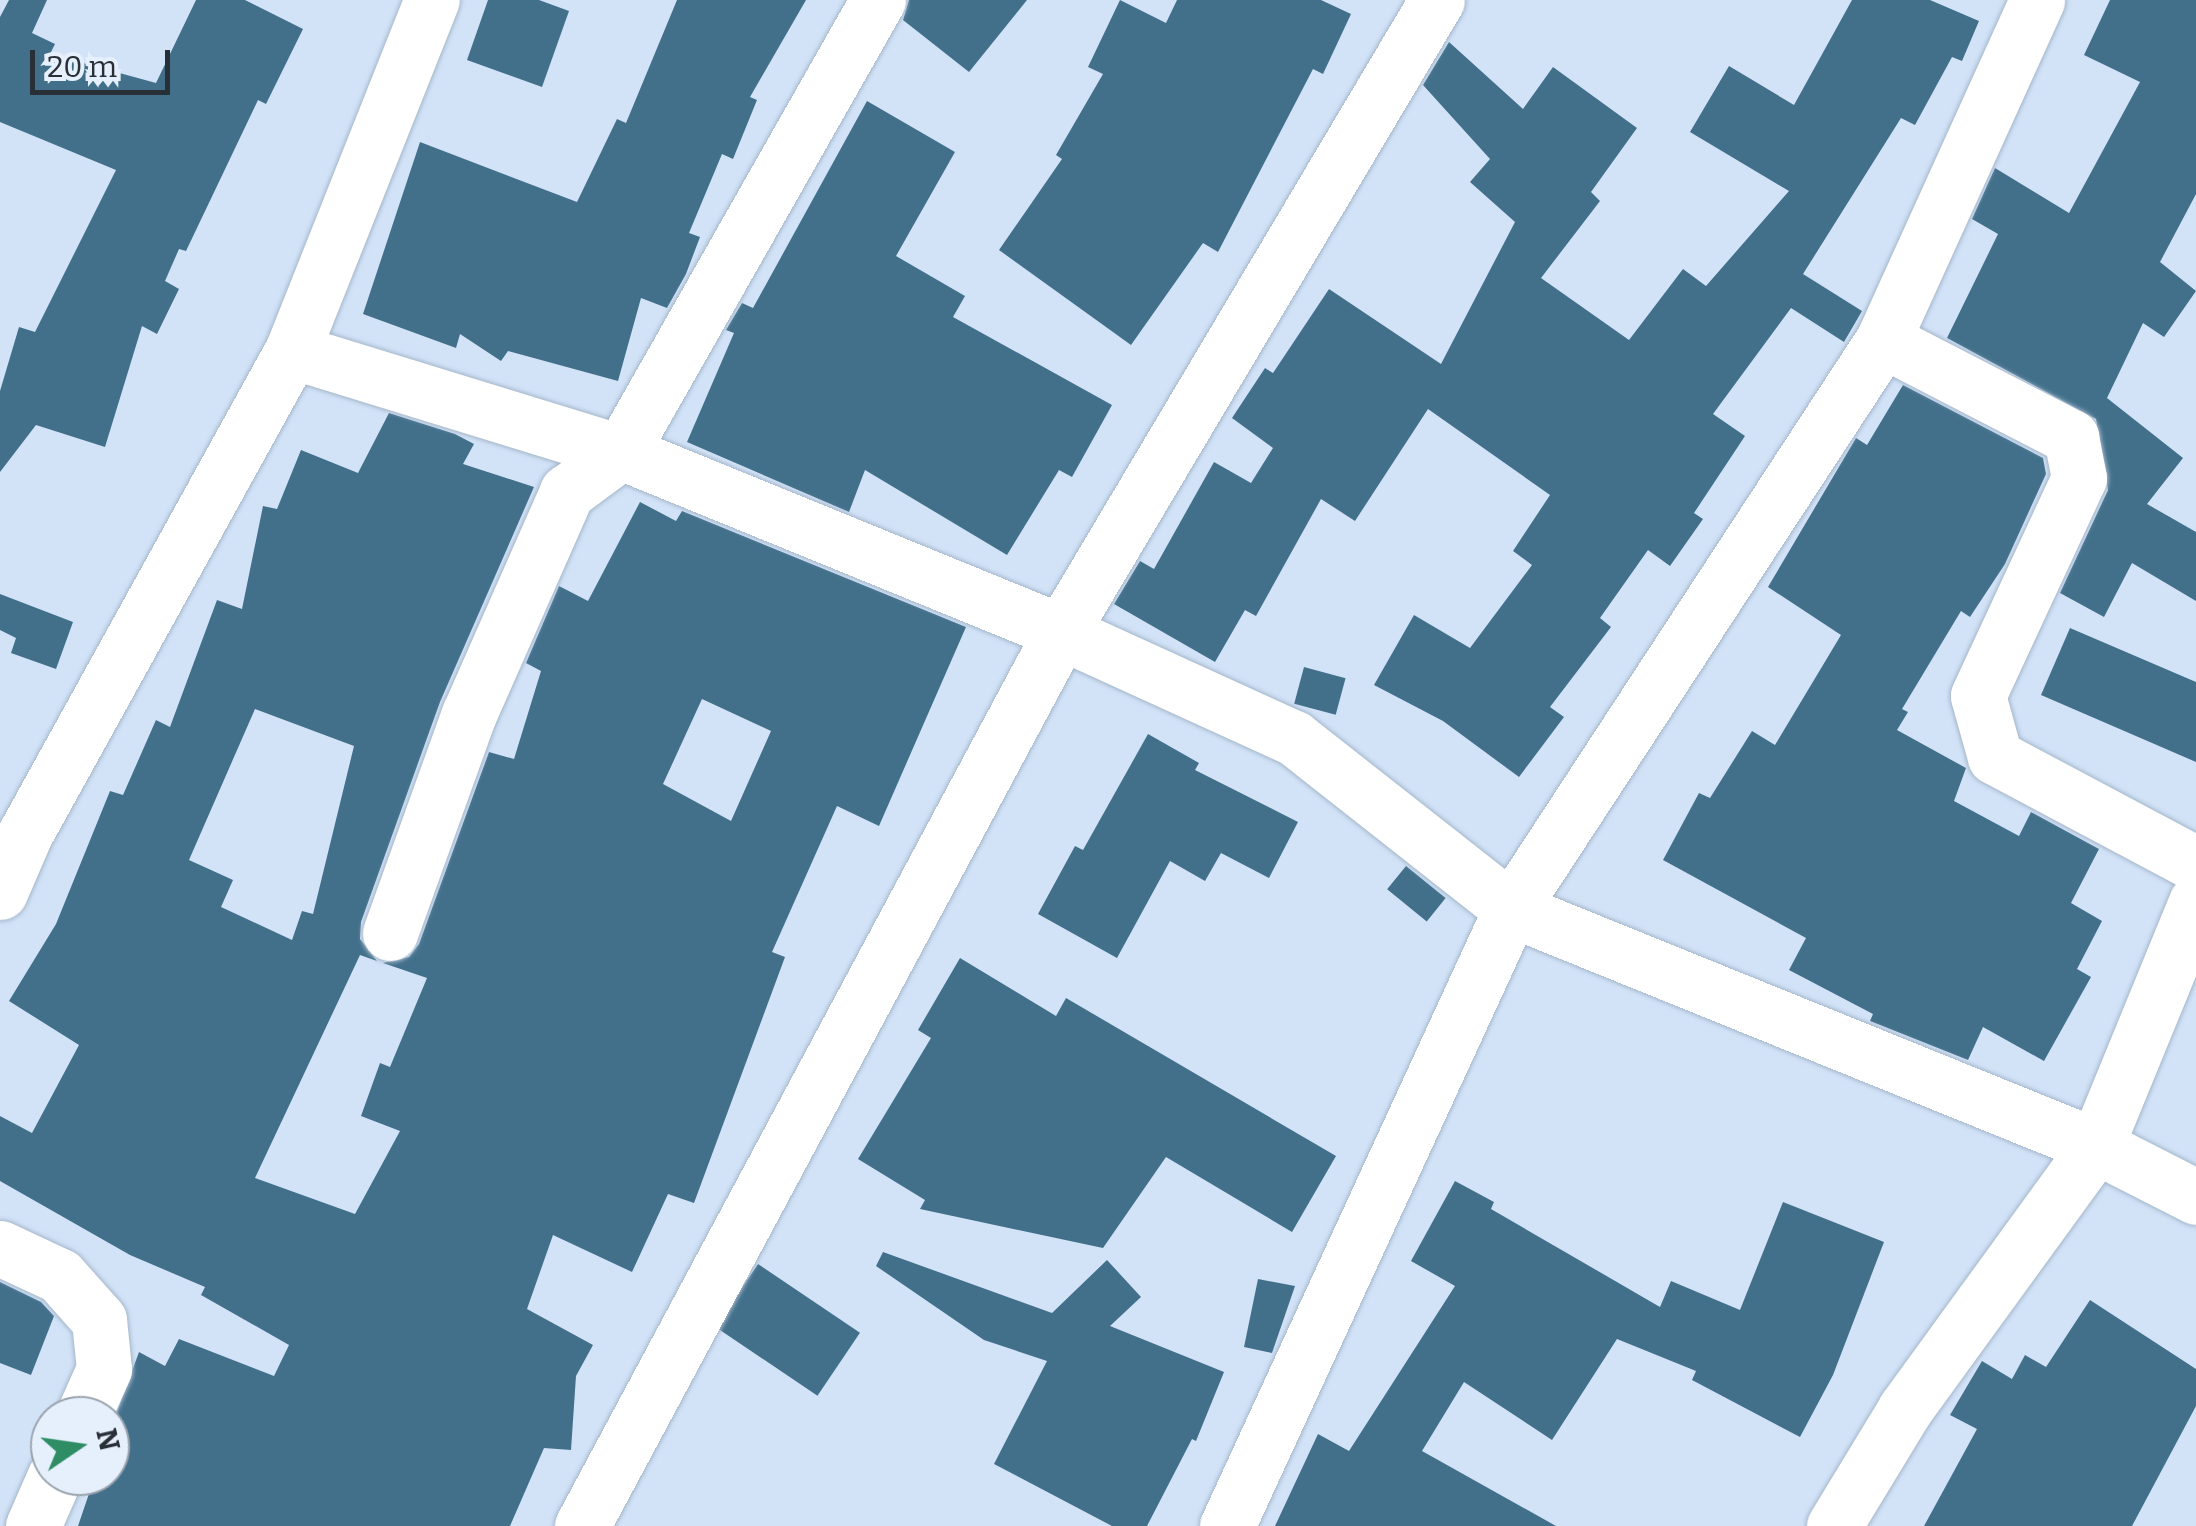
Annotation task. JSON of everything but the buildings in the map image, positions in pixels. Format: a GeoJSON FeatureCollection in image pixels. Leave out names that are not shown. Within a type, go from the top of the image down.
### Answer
{"type":"FeatureCollection","features":[{"type":"Feature","properties":{"kind":"street"},"geometry":{"type":"LineString","coordinates":[[0,892],[12,831],[292,351],[432,0]]}},
{"type":"Feature","properties":{"kind":"street"},"geometry":{"type":"LineString","coordinates":[[390,933],[469,714],[567,492],[622,452],[878,0]]}},
{"type":"Feature","properties":{"kind":"street"},"geometry":{"type":"LineString","coordinates":[[582,1526],[1061,632],[1437,0]]}},
{"type":"Feature","properties":{"kind":"street"},"geometry":{"type":"LineString","coordinates":[[1227,1526],[1512,909],[1883,340],[2038,0]]}},
{"type":"Feature","properties":{"kind":"street"},"geometry":{"type":"LineString","coordinates":[[1883,340],[2071,437],[2079,478],[1978,696],[1995,757],[2196,864]]}},
{"type":"Feature","properties":{"kind":"street"},"geometry":{"type":"LineString","coordinates":[[292,351],[622,452],[1061,632],[1294,738],[1512,909],[2096,1146],[2196,1197]]}},
{"type":"Feature","properties":{"kind":"street"},"geometry":{"type":"LineString","coordinates":[[1834,1526],[1905,1408],[2096,1146],[2196,902]]}},
{"type":"Feature","properties":{"kind":"street"},"geometry":{"type":"LineString","coordinates":[[0,1248],[60,1276],[99,1320],[104,1369],[92,1396]]}},
{"type":"Feature","properties":{"kind":"street"},"geometry":{"type":"LineString","coordinates":[[33,1526],[47,1496]]}}]}
